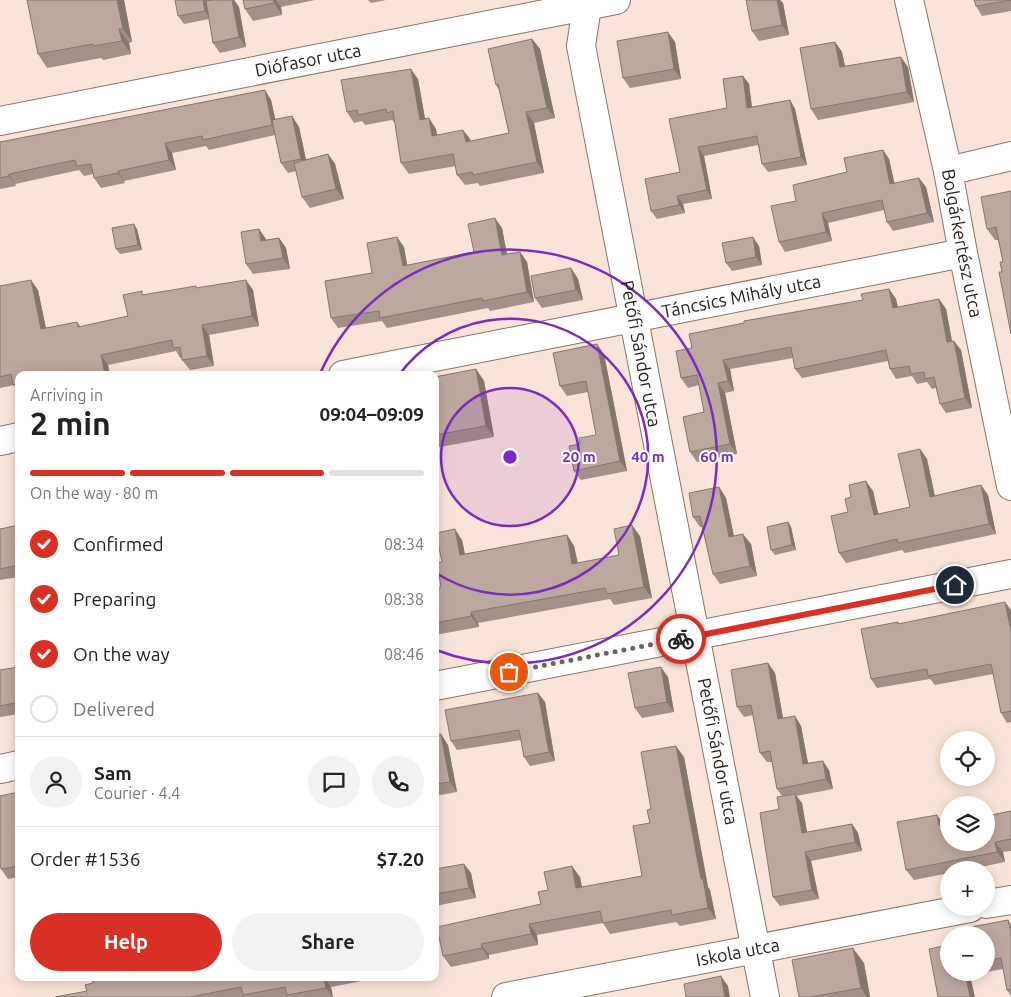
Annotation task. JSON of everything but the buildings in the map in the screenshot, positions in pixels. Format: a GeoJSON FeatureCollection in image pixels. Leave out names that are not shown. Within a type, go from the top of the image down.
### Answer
{"type":"FeatureCollection","features":[{"type":"Feature","properties":{"kind":"street","name":"Diófasor utca"},"geometry":{"type":"LineString","coordinates":[[0,121],[587,3],[616,0]]}},
{"type":"Feature","properties":{"kind":"street","name":"Bolgárkertész utca"},"geometry":{"type":"LineString","coordinates":[[909,0],[948,170],[962,253],[1011,486]]}},
{"type":"Feature","properties":{"kind":"street","name":"Petőfi Sándor utca"},"geometry":{"type":"LineString","coordinates":[[587,3],[581,46],[765,997]]}},
{"type":"Feature","properties":{"kind":"street"},"geometry":{"type":"LineString","coordinates":[[948,170],[1011,156]]}},
{"type":"Feature","properties":{"kind":"street","name":"Táncsics Mihály utca"},"geometry":{"type":"LineString","coordinates":[[365,371],[962,253]]}},
{"type":"Feature","properties":{"kind":"street"},"geometry":{"type":"LineString","coordinates":[[0,441],[15,439]]}},
{"type":"Feature","properties":{"kind":"street"},"geometry":{"type":"LineString","coordinates":[[439,685],[1011,574]]}},
{"type":"Feature","properties":{"kind":"street"},"geometry":{"type":"LineString","coordinates":[[0,769],[15,766]]}},
{"type":"Feature","properties":{"kind":"street"},"geometry":{"type":"LineString","coordinates":[[995,903],[1011,900]]}},
{"type":"Feature","properties":{"kind":"street","name":"Iskola utca"},"geometry":{"type":"LineString","coordinates":[[506,997],[940,914]]}},
{"type":"Feature","properties":{"kind":"way so far"},"geometry":{"type":"LineString","coordinates":[[509,672],[681,639]]}},
{"type":"Feature","properties":{"kind":"route"},"geometry":{"type":"LineString","coordinates":[[681,639],[955,585]]}}]}
